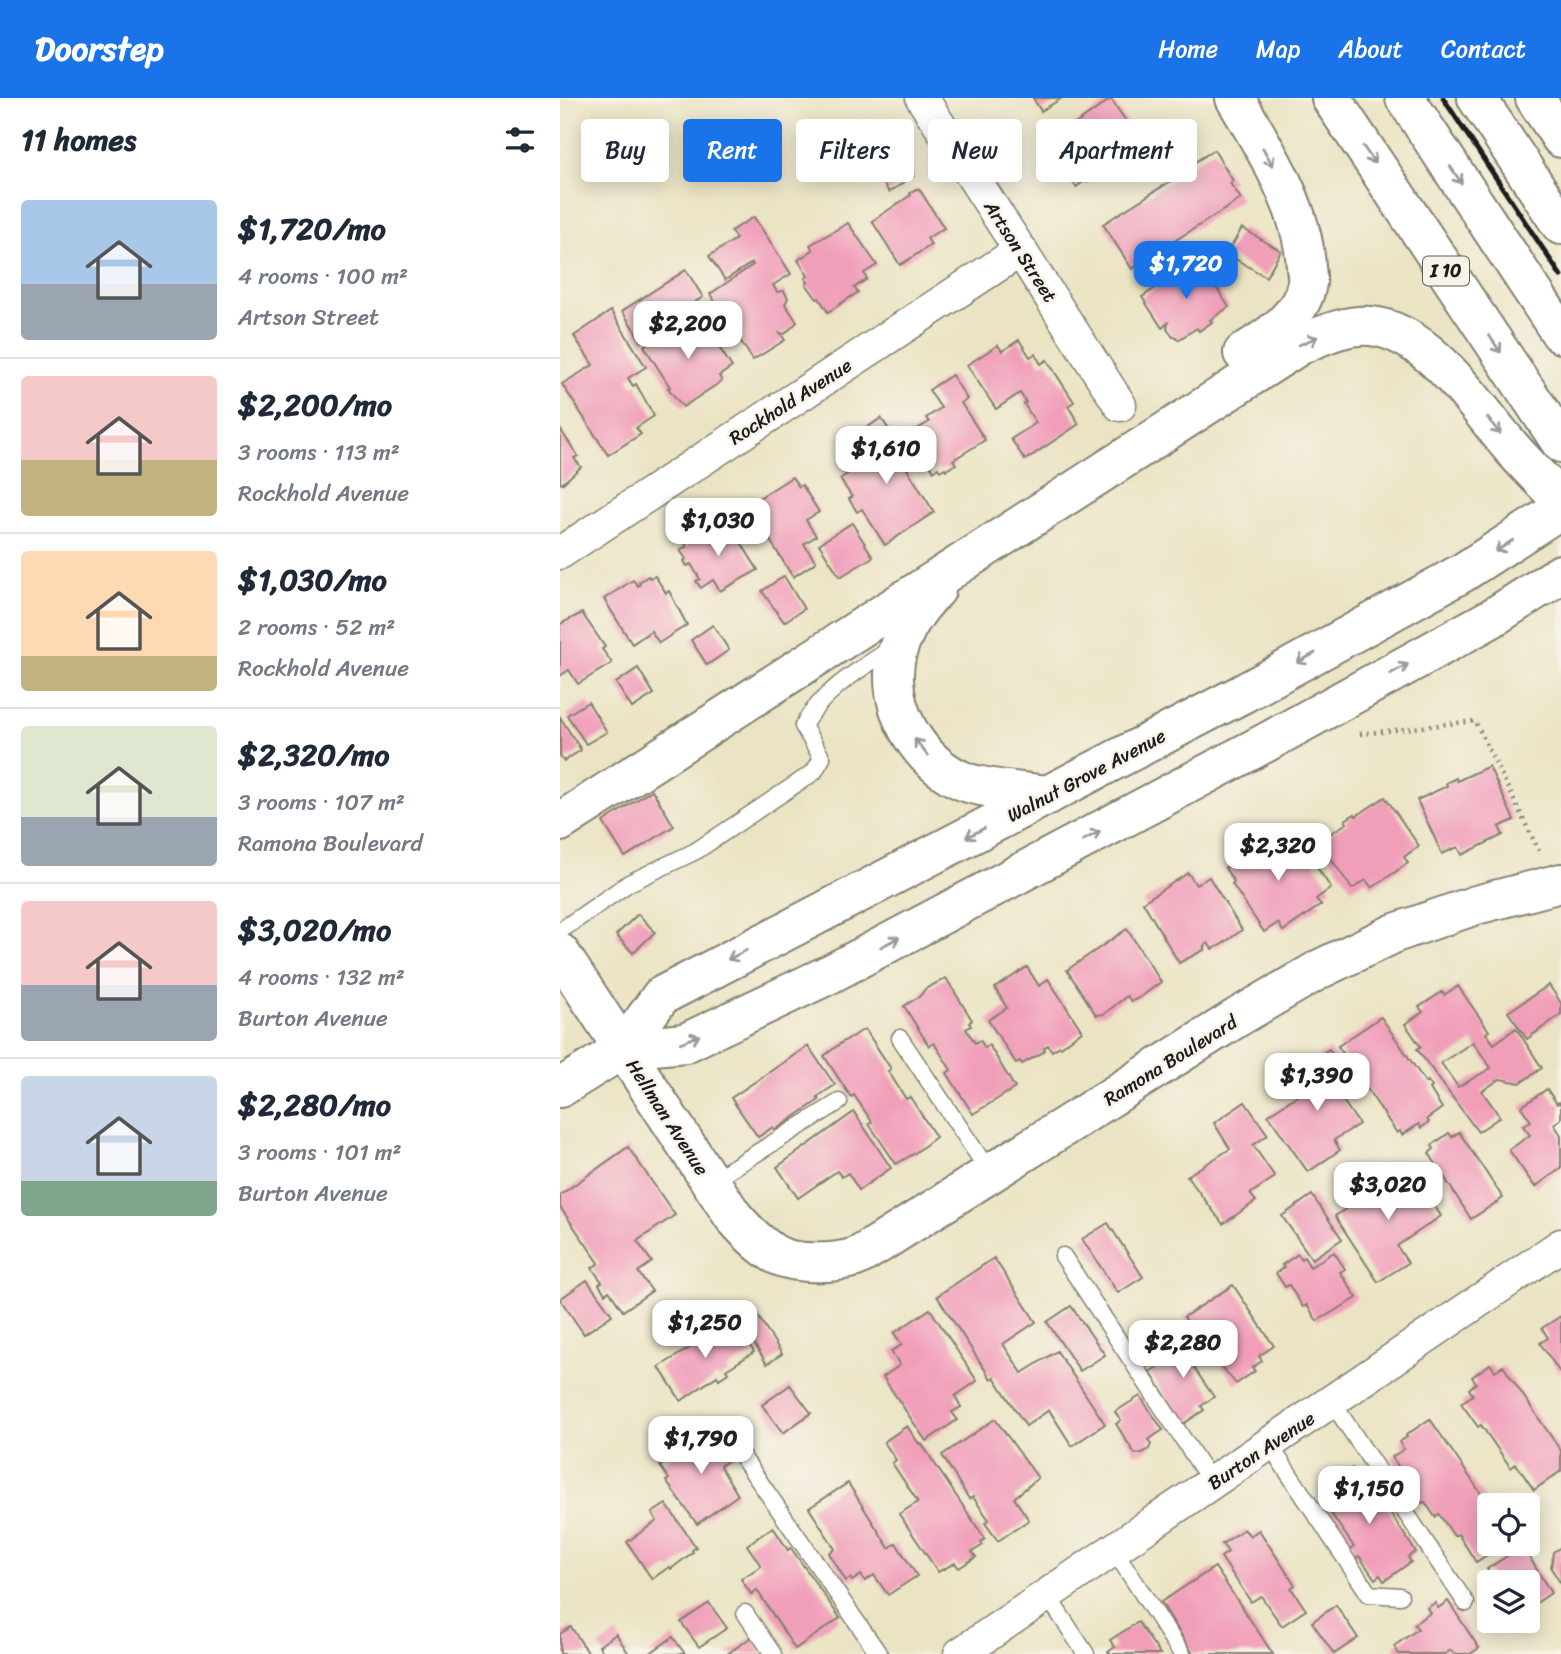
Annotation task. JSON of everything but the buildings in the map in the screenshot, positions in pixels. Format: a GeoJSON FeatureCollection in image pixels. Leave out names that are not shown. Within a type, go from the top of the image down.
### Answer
{"type":"FeatureCollection","features":[{"type":"Feature","properties":{"kind":"main road"},"geometry":{"type":"LineString","coordinates":[[560,799],[1277,332],[1295,310],[1307,283],[1305,252],[1295,216],[1278,174],[1234,98]]}},
{"type":"Feature","properties":{"kind":"main road","name":"I 10"},"geometry":{"type":"LineString","coordinates":[[1331,98],[1561,443]]}},
{"type":"Feature","properties":{"kind":"main road"},"geometry":{"type":"LineString","coordinates":[[1405,98],[1561,334]]}},
{"type":"Feature","properties":{"kind":"main road"},"geometry":{"type":"LineString","coordinates":[[1477,98],[1561,225]]}},
{"type":"Feature","properties":{"kind":"main road"},"geometry":{"type":"LineString","coordinates":[[1535,98],[1561,138]]}},
{"type":"Feature","properties":{"kind":"main road"},"geometry":{"type":"LineString","coordinates":[[560,822],[1300,345],[1340,328],[1372,326],[1401,335],[1426,352],[1459,383],[1548,487]]}},
{"type":"Feature","properties":{"kind":"main road","name":"Walnut Grove Avenue"},"geometry":{"type":"LineString","coordinates":[[560,1088],[623,1049],[661,996],[1242,694],[1462,573],[1561,509]]}},
{"type":"Feature","properties":{"kind":"main road"},"geometry":{"type":"LineString","coordinates":[[962,564],[920,606],[901,642],[894,674],[900,713],[918,748],[942,770],[966,782],[1048,795]]}},
{"type":"Feature","properties":{"kind":"main road","name":"Walnut Grove Avenue"},"geometry":{"type":"LineString","coordinates":[[623,1049],[685,1043],[830,974],[1267,743],[1492,618],[1561,574]]}},
{"type":"Feature","properties":{"kind":"main road","name":"Ramona Boulevard"},"geometry":{"type":"LineString","coordinates":[[794,1261],[816,1262],[853,1258],[1238,1017],[1320,969],[1395,933],[1476,905],[1561,883]]}},
{"type":"Feature","properties":{"kind":"main road","name":"Hellman Avenue"},"geometry":{"type":"LineString","coordinates":[[560,953],[733,1216],[750,1236],[774,1254],[794,1261]]}},
{"type":"Feature","properties":{"kind":"street","name":"Artson Street"},"geometry":{"type":"LineString","coordinates":[[922,98],[1120,405]]}},
{"type":"Feature","properties":{"kind":"street","name":"Rockhold Avenue"},"geometry":{"type":"LineString","coordinates":[[560,552],[1021,250]]}},
{"type":"Feature","properties":{"kind":"street","name":"Burton Avenue"},"geometry":{"type":"LineString","coordinates":[[960,1654],[1561,1245]]}},
{"type":"Feature","properties":{"kind":"lane"},"geometry":{"type":"LineString","coordinates":[[560,931],[629,883],[696,851],[814,772],[822,758],[803,726],[812,710],[839,685],[901,642]]}},
{"type":"Feature","properties":{"kind":"lane"},"geometry":{"type":"LineString","coordinates":[[900,1038],[990,1173]]}},
{"type":"Feature","properties":{"kind":"lane"},"geometry":{"type":"LineString","coordinates":[[710,1182],[839,1102]]}},
{"type":"Feature","properties":{"kind":"lane"},"geometry":{"type":"LineString","coordinates":[[1063,1256],[1212,1483]]}},
{"type":"Feature","properties":{"kind":"lane"},"geometry":{"type":"LineString","coordinates":[[1332,1402],[1466,1604]]}},
{"type":"Feature","properties":{"kind":"lane"},"geometry":{"type":"LineString","coordinates":[[1269,1444],[1369,1594],[1400,1596]]}},
{"type":"Feature","properties":{"kind":"lane"},"geometry":{"type":"LineString","coordinates":[[741,1455],[879,1654]]}},
{"type":"Feature","properties":{"kind":"lane"},"geometry":{"type":"LineString","coordinates":[[1114,1550],[1182,1654]]}},
{"type":"Feature","properties":{"kind":"lane"},"geometry":{"type":"LineString","coordinates":[[1047,1595],[1086,1654]]}},
{"type":"Feature","properties":{"kind":"lane"},"geometry":{"type":"LineString","coordinates":[[745,1613],[773,1654]]}},
{"type":"Feature","properties":{"kind":"path"},"geometry":{"type":"LineString","coordinates":[[1354,735],[1475,721],[1539,852]]}},
{"type":"Feature","properties":{"kind":"railway"},"geometry":{"type":"LineString","coordinates":[[1443,98],[1561,276]]}}]}
